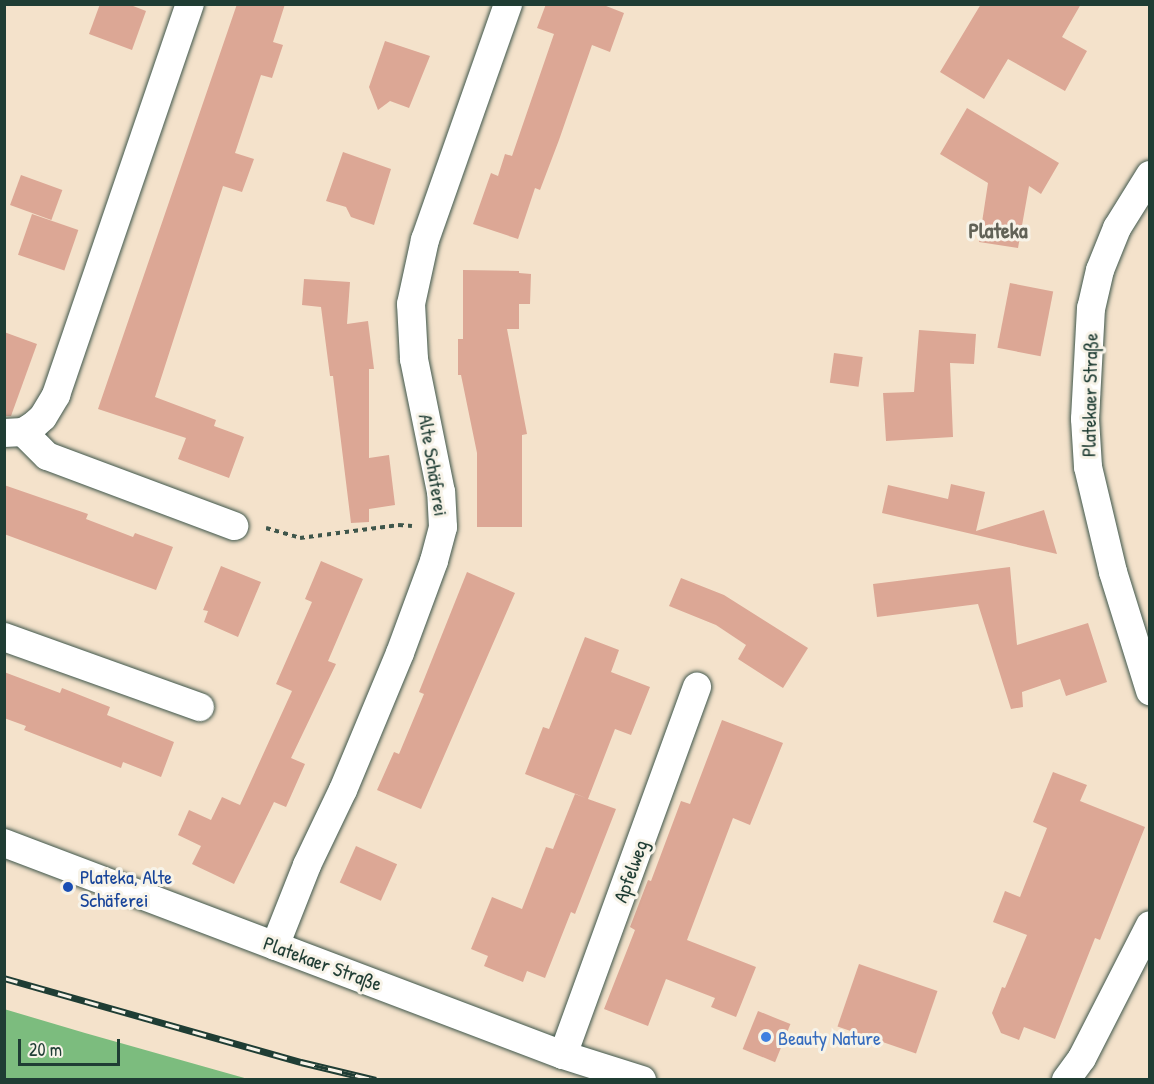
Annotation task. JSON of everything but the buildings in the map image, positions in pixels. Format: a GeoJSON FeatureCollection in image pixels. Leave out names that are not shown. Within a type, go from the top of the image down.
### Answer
{"type":"FeatureCollection","features":[{"type":"Feature","properties":{"kind":"street"},"geometry":{"type":"LineString","coordinates":[[190,4],[56,395],[43,417],[14,432],[47,456],[234,526]]}},
{"type":"Feature","properties":{"kind":"street","name":"Alte Schäferei"},"geometry":{"type":"LineString","coordinates":[[275,946],[307,865],[343,790],[400,653],[434,561],[443,527],[441,492],[414,359],[411,304],[424,240],[508,4]]}},
{"type":"Feature","properties":{"kind":"street","name":"Platekaer Straße"},"geometry":{"type":"LineString","coordinates":[[1149,175],[1117,228],[1100,270],[1091,308],[1085,419],[1088,467],[1113,572],[1149,692]]}},
{"type":"Feature","properties":{"kind":"street"},"geometry":{"type":"LineString","coordinates":[[4,637],[200,707]]}},
{"type":"Feature","properties":{"kind":"street","name":"Apfelweg"},"geometry":{"type":"LineString","coordinates":[[563,1055],[696,687]]}},
{"type":"Feature","properties":{"kind":"street","name":"Platekaer Straße"},"geometry":{"type":"LineString","coordinates":[[4,843],[275,946],[342,969],[563,1055],[642,1080]]}},
{"type":"Feature","properties":{"kind":"street"},"geometry":{"type":"LineString","coordinates":[[1066,1080],[1082,1058],[1149,925]]}},
{"type":"Feature","properties":{"kind":"path"},"geometry":{"type":"LineString","coordinates":[[234,526],[261,527],[300,538],[399,525],[443,527]]}},
{"type":"Feature","properties":{"kind":"green space"},"geometry":{"type":"Polygon","coordinates":[[[4,1009],[85,1033],[248,1079],[5,1079],[4,1009]]]}},
{"type":"Feature","properties":{"kind":"railway"},"geometry":{"type":"LineString","coordinates":[[4,978],[301,1062],[376,1080]]}},
{"type":"Feature","properties":{"kind":"place","name":"Plateka, Alte Schäferei"},"geometry":{"type":"Point","coordinates":[68,887]}},
{"type":"Feature","properties":{"kind":"place","name":"Beauty Nature"},"geometry":{"type":"Point","coordinates":[766,1037]}},
{"type":"Feature","properties":{"kind":"district","name":"Plateka"},"geometry":{"type":"Point","coordinates":[998,231]}}]}
